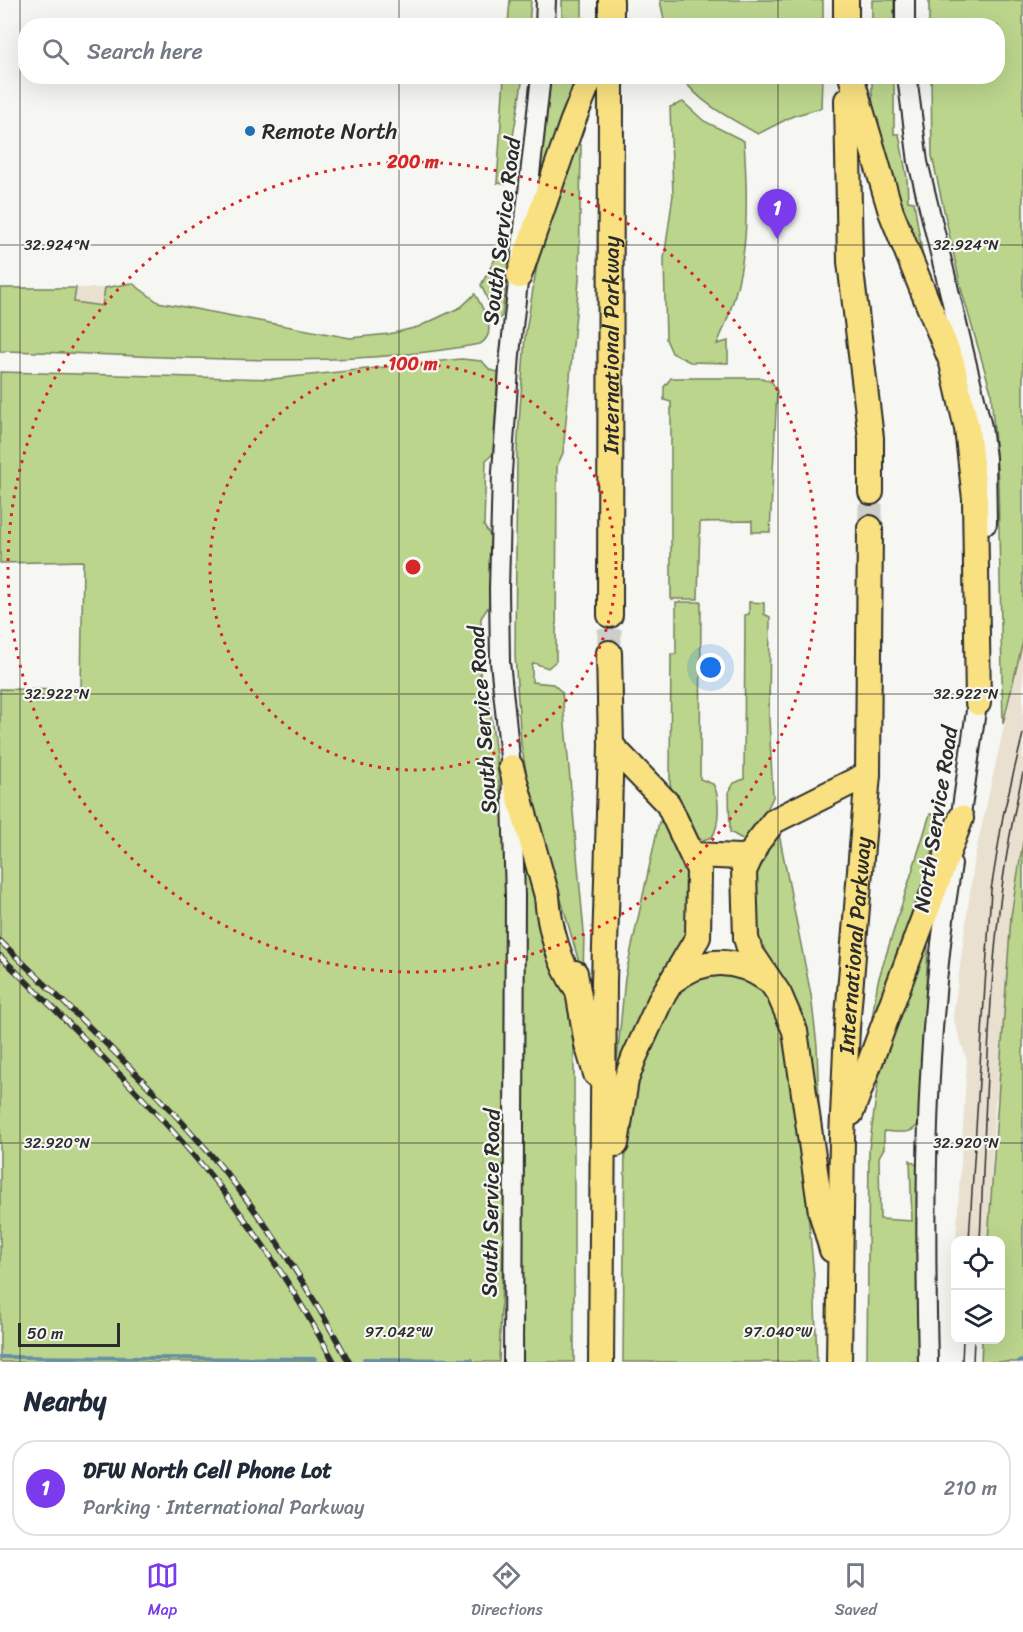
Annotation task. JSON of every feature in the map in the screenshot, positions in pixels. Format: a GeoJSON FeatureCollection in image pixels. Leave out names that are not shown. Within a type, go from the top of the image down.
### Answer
{"type":"FeatureCollection","features":[{"type":"Feature","properties":{"kind":"highway"},"geometry":{"type":"LineString","coordinates":[[611,0],[611,18]]}},
{"type":"Feature","properties":{"kind":"highway"},"geometry":{"type":"LineString","coordinates":[[846,0],[846,18]]}},
{"type":"Feature","properties":{"kind":"highway"},"geometry":{"type":"LineString","coordinates":[[519,276],[588,84]]}},
{"type":"Feature","properties":{"kind":"highway","name":"International Parkway"},"geometry":{"type":"LineString","coordinates":[[610,615],[611,84]]}},
{"type":"Feature","properties":{"kind":"highway"},"geometry":{"type":"LineString","coordinates":[[849,84],[850,262],[872,438],[871,492]]}},
{"type":"Feature","properties":{"kind":"highway"},"geometry":{"type":"LineString","coordinates":[[851,84],[891,212],[952,363],[967,429],[966,573],[976,616],[978,703]]}},
{"type":"Feature","properties":{"kind":"highway","name":"International Parkway"},"geometry":{"type":"LineString","coordinates":[[839,1362],[842,1138],[852,940],[868,774],[870,528]]}},
{"type":"Feature","properties":{"kind":"highway"},"geometry":{"type":"LineString","coordinates":[[601,1362],[603,1101],[611,745],[609,653]]}},
{"type":"Feature","properties":{"kind":"highway"},"geometry":{"type":"LineString","coordinates":[[603,1196],[614,1158],[626,1080],[646,1029],[698,937],[699,870],[694,855],[668,804],[611,745]]}},
{"type":"Feature","properties":{"kind":"highway"},"geometry":{"type":"LineString","coordinates":[[511,767],[547,896],[548,913],[558,947],[569,978],[577,989],[587,1044],[603,1101]]}},
{"type":"Feature","properties":{"kind":"highway"},"geometry":{"type":"LineString","coordinates":[[839,1272],[821,1212],[799,1049],[787,1011],[750,951],[746,938],[744,871],[774,821],[868,774]]}},
{"type":"Feature","properties":{"kind":"highway"},"geometry":{"type":"LineString","coordinates":[[842,1138],[961,818]]}},
{"type":"Feature","properties":{"kind":"highway"},"geometry":{"type":"LineString","coordinates":[[694,855],[740,857],[752,855]]}},
{"type":"Feature","properties":{"kind":"highway"},"geometry":{"type":"LineString","coordinates":[[674,980],[691,968],[719,961],[748,968],[770,981]]}},
{"type":"Feature","properties":{"kind":"main road"},"geometry":{"type":"LineString","coordinates":[[545,18],[546,0]]}},
{"type":"Feature","properties":{"kind":"main road"},"geometry":{"type":"LineString","coordinates":[[905,0],[906,18]]}},
{"type":"Feature","properties":{"kind":"main road","name":"South Service Road"},"geometry":{"type":"LineString","coordinates":[[513,1362],[515,896],[511,767],[502,692],[499,589],[503,460],[510,354],[540,84]]}},
{"type":"Feature","properties":{"kind":"main road","name":"North Service Road"},"geometry":{"type":"LineString","coordinates":[[908,84],[918,162],[975,393],[986,458],[987,609],[978,703],[939,944],[932,1023],[926,1253],[928,1362]]}},
{"type":"Feature","properties":{"kind":"shaded area"},"geometry":{"type":"Polygon","coordinates":[[[76,288],[105,288],[102,306],[74,302],[76,288]]]}},
{"type":"Feature","properties":{"kind":"shaded area"},"geometry":{"type":"Polygon","coordinates":[[[1023,641],[1023,934],[1004,1074],[995,1103],[988,1236],[956,1236],[967,1061],[953,1017],[975,856],[1023,641]]]}},
{"type":"Feature","properties":{"kind":"green space"},"geometry":{"type":"Polygon","coordinates":[[[510,0],[531,0],[530,18],[509,18],[510,0]]]}},
{"type":"Feature","properties":{"kind":"green space"},"geometry":{"type":"Polygon","coordinates":[[[562,0],[582,0],[582,18],[562,18],[562,0]]]}},
{"type":"Feature","properties":{"kind":"green space"},"geometry":{"type":"Polygon","coordinates":[[[660,0],[823,0],[823,18],[664,18],[660,0]]]}},
{"type":"Feature","properties":{"kind":"green space"},"geometry":{"type":"Polygon","coordinates":[[[872,0],[894,0],[894,18],[872,18],[872,0]]]}},
{"type":"Feature","properties":{"kind":"green space"},"geometry":{"type":"Polygon","coordinates":[[[929,0],[1023,0],[1023,641],[1003,724],[998,481],[991,392],[962,292],[932,156],[931,84],[1005,84],[1005,18],[929,18],[929,0]]]}},
{"type":"Feature","properties":{"kind":"green space"},"geometry":{"type":"Polygon","coordinates":[[[504,84],[522,84],[505,184],[497,183],[504,84]]]}},
{"type":"Feature","properties":{"kind":"green space"},"geometry":{"type":"Polygon","coordinates":[[[550,84],[572,84],[562,131],[534,209],[550,84]]]}},
{"type":"Feature","properties":{"kind":"green space"},"geometry":{"type":"Polygon","coordinates":[[[687,84],[822,84],[821,108],[793,116],[758,134],[726,116],[687,84]]]}},
{"type":"Feature","properties":{"kind":"green space"},"geometry":{"type":"Polygon","coordinates":[[[872,84],[894,84],[894,134],[899,134],[907,178],[908,201],[914,202],[926,277],[888,179],[876,129],[872,84]]]}},
{"type":"Feature","properties":{"kind":"green space"},"geometry":{"type":"Polygon","coordinates":[[[683,102],[704,121],[744,141],[746,220],[741,269],[728,319],[717,344],[728,341],[728,363],[690,362],[672,353],[666,339],[664,259],[673,195],[670,107],[683,102]]]}},
{"type":"Feature","properties":{"kind":"green space"},"geometry":{"type":"Polygon","coordinates":[[[574,145],[581,145],[579,280],[563,453],[557,466],[556,661],[548,668],[534,663],[532,682],[553,684],[562,692],[584,932],[583,976],[529,788],[521,744],[515,655],[517,452],[525,337],[538,259],[574,145]]]}},
{"type":"Feature","properties":{"kind":"green space"},"geometry":{"type":"Polygon","coordinates":[[[508,235],[512,237],[502,316],[497,320],[481,285],[508,235]]]}},
{"type":"Feature","properties":{"kind":"green space"},"geometry":{"type":"Polygon","coordinates":[[[132,283],[158,302],[350,338],[389,334],[418,327],[461,307],[475,294],[488,320],[489,327],[486,339],[480,344],[420,353],[361,358],[241,360],[0,351],[0,288],[76,288],[74,302],[102,306],[105,288],[132,283]]]}},
{"type":"Feature","properties":{"kind":"green space"},"geometry":{"type":"Polygon","coordinates":[[[461,359],[482,361],[490,370],[498,372],[493,454],[486,460],[484,526],[491,537],[489,606],[481,618],[480,683],[489,697],[506,840],[507,1138],[499,1362],[0,1362],[0,689],[81,690],[83,561],[0,563],[0,372],[273,379],[461,359]]]}},
{"type":"Feature","properties":{"kind":"green space"},"geometry":{"type":"Polygon","coordinates":[[[671,378],[762,378],[772,382],[777,391],[770,532],[752,532],[752,521],[700,522],[698,599],[671,599],[671,402],[664,400],[664,387],[671,378]]]}},
{"type":"Feature","properties":{"kind":"green space"},"geometry":{"type":"Polygon","coordinates":[[[676,602],[701,602],[700,779],[713,784],[717,795],[718,810],[715,832],[712,837],[703,840],[695,837],[672,793],[670,783],[671,654],[676,654],[676,602]]]}},
{"type":"Feature","properties":{"kind":"green space"},"geometry":{"type":"Polygon","coordinates":[[[749,602],[764,603],[764,614],[770,617],[769,719],[773,797],[763,818],[744,840],[730,832],[729,792],[734,783],[744,779],[745,615],[749,614],[749,602]]]}},
{"type":"Feature","properties":{"kind":"green space"},"geometry":{"type":"Polygon","coordinates":[[[930,814],[938,816],[929,870],[914,920],[876,1020],[872,1018],[878,981],[930,814]]]}},
{"type":"Feature","properties":{"kind":"green space"},"geometry":{"type":"Polygon","coordinates":[[[670,820],[691,860],[691,942],[615,1081],[625,978],[659,822],[670,820]]]}},
{"type":"Feature","properties":{"kind":"green space"},"geometry":{"type":"Polygon","coordinates":[[[778,829],[811,995],[817,1046],[820,1142],[808,1078],[753,943],[754,862],[778,829]]]}},
{"type":"Feature","properties":{"kind":"green space"},"geometry":{"type":"Polygon","coordinates":[[[1023,841],[1023,1362],[981,1362],[982,1344],[1005,1344],[1005,1236],[988,1236],[1011,916],[1023,841]]]}},
{"type":"Feature","properties":{"kind":"green space"},"geometry":{"type":"Polygon","coordinates":[[[523,861],[527,861],[566,991],[574,1050],[574,1362],[522,1362],[523,861]]]}},
{"type":"Feature","properties":{"kind":"green space"},"geometry":{"type":"Polygon","coordinates":[[[923,944],[928,946],[920,1120],[918,1125],[910,1131],[884,1131],[884,1148],[879,1157],[880,1219],[912,1221],[910,1160],[919,1167],[919,1362],[867,1362],[869,1149],[879,1075],[892,1020],[923,944]]]}},
{"type":"Feature","properties":{"kind":"green space"},"geometry":{"type":"Polygon","coordinates":[[[739,972],[770,996],[781,1016],[795,1077],[814,1276],[817,1362],[623,1362],[625,1134],[641,1063],[677,992],[690,978],[739,972]]]}},
{"type":"Feature","properties":{"kind":"waterway"},"geometry":{"type":"LineString","coordinates":[[0,1357],[315,1359]]}},
{"type":"Feature","properties":{"kind":"waterway"},"geometry":{"type":"LineString","coordinates":[[364,1359],[472,1360]]}},
{"type":"Feature","properties":{"kind":"waterway"},"geometry":{"type":"LineString","coordinates":[[1019,1361],[1023,1362]]}},
{"type":"Feature","properties":{"kind":"tunnel"},"geometry":{"type":"LineString","coordinates":[[870,528],[871,492]]}},
{"type":"Feature","properties":{"kind":"tunnel"},"geometry":{"type":"LineString","coordinates":[[609,653],[610,615]]}},
{"type":"Feature","properties":{"kind":"tram line"},"geometry":{"type":"LineString","coordinates":[[969,1236],[991,890],[1003,816],[1023,734]]}},
{"type":"Feature","properties":{"kind":"tram line"},"geometry":{"type":"LineString","coordinates":[[980,1236],[987,1064],[995,947],[1011,830],[1023,773]]}},
{"type":"Feature","properties":{"kind":"tram line"},"geometry":{"type":"LineString","coordinates":[[962,1362],[963,1344]]}},
{"type":"Feature","properties":{"kind":"tram line"},"geometry":{"type":"LineString","coordinates":[[973,1362],[974,1344]]}},
{"type":"Feature","properties":{"kind":"railway"},"geometry":{"type":"LineString","coordinates":[[0,941],[130,1068],[181,1121],[226,1173],[283,1251],[349,1362]]}},
{"type":"Feature","properties":{"kind":"railway"},"geometry":{"type":"LineString","coordinates":[[0,956],[151,1107],[207,1171],[274,1262],[334,1362]]}},
{"type":"Feature","properties":{"kind":"place","name":"Remote North"},"geometry":{"type":"Point","coordinates":[250,131]}},
{"type":"Feature","properties":{"kind":"place","name":"DFW North Cell Phone Lot"},"geometry":{"type":"Point","coordinates":[777,239]}}]}
